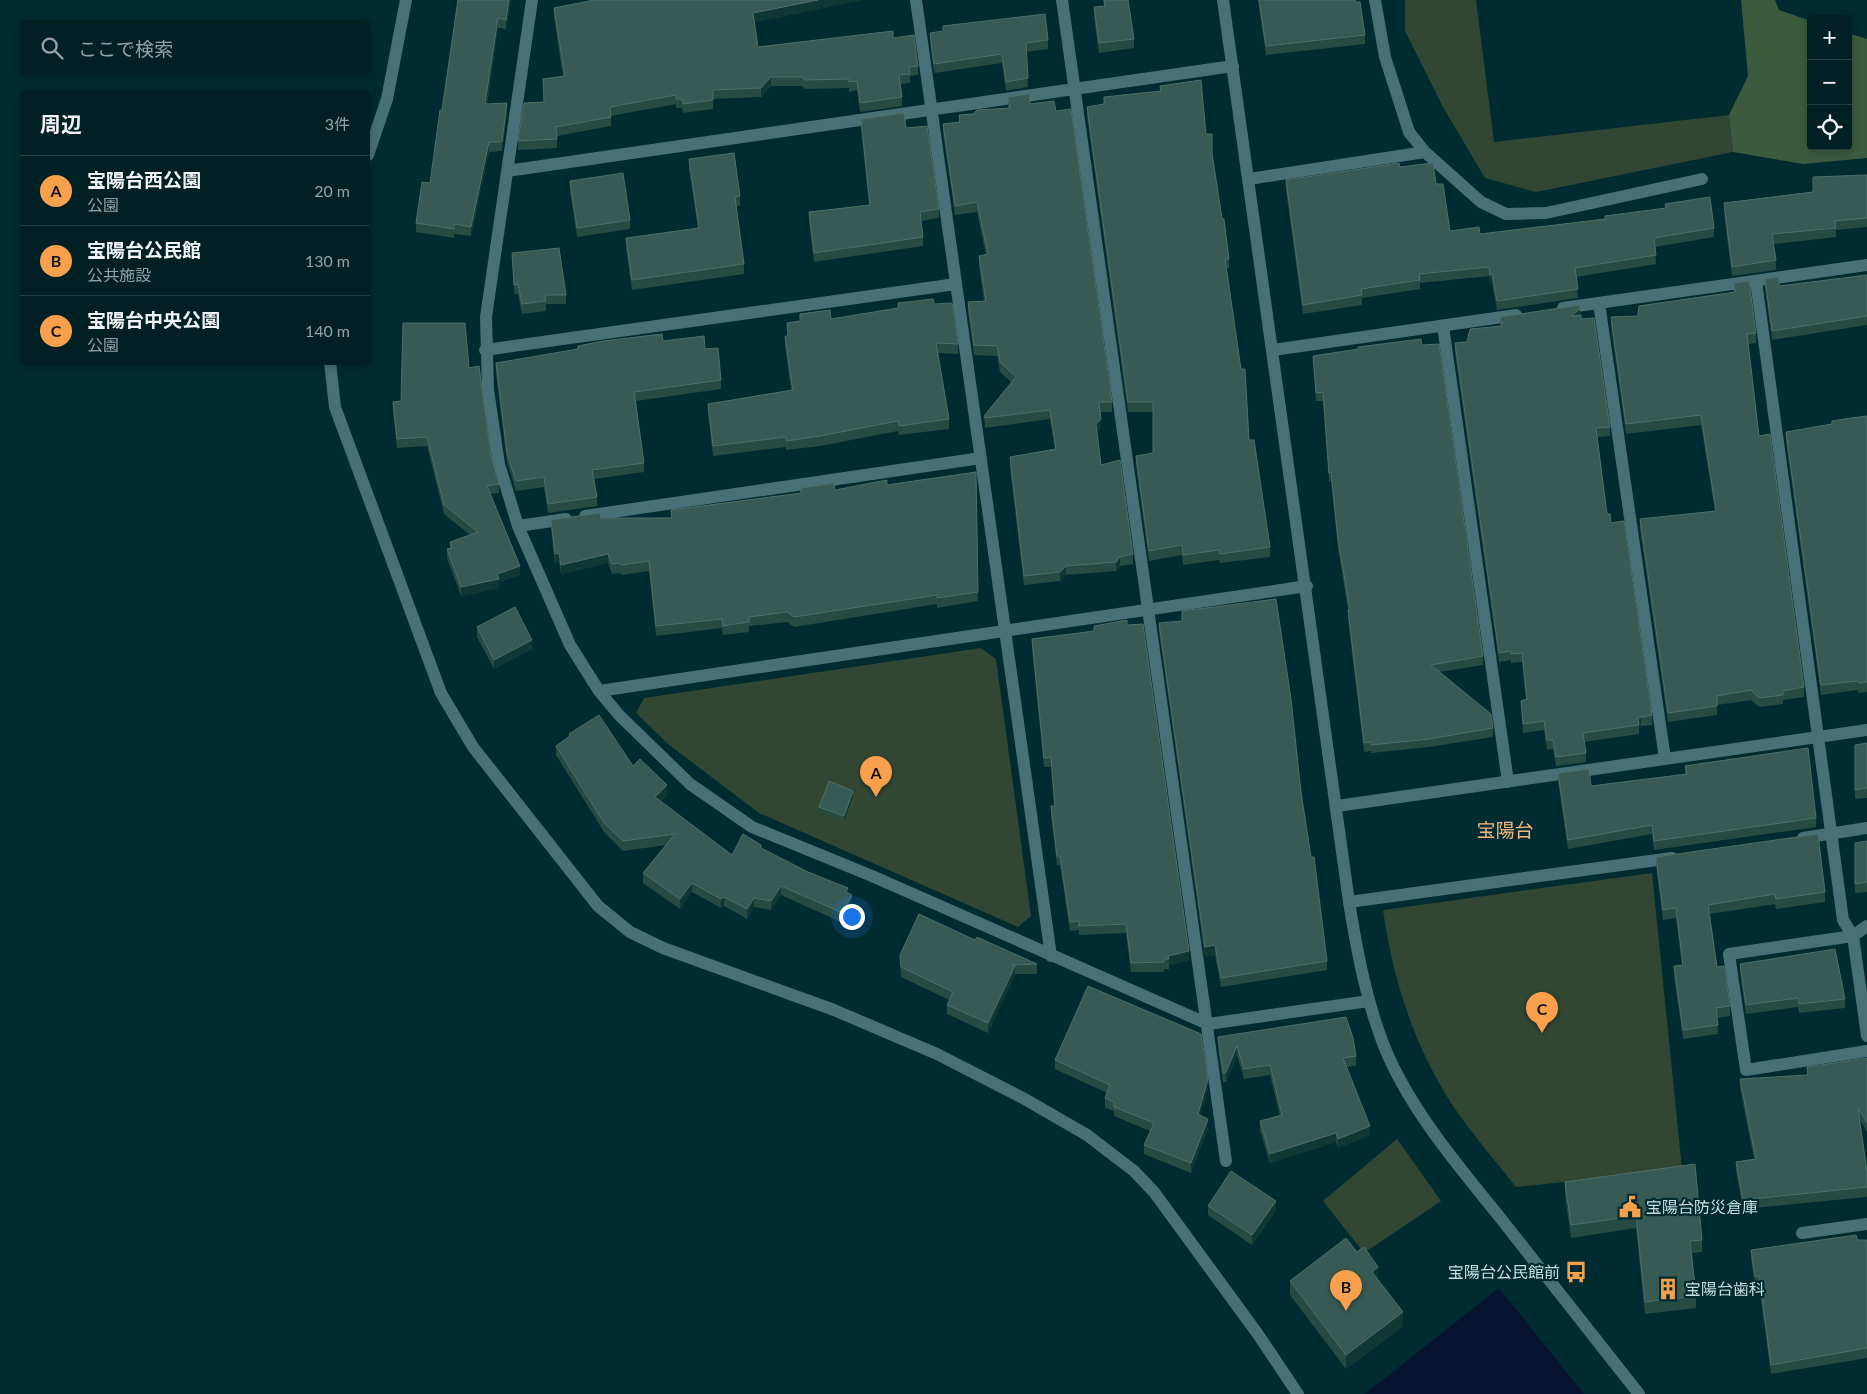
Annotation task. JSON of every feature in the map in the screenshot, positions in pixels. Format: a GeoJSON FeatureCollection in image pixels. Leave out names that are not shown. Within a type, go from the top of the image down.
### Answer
{"type":"FeatureCollection","features":[{"type":"Feature","properties":{"kind":"street"},"geometry":{"type":"LineString","coordinates":[[370,149],[387,99],[406,0]]}},
{"type":"Feature","properties":{"kind":"street"},"geometry":{"type":"LineString","coordinates":[[532,0],[486,317],[488,390],[499,464],[518,526],[558,622],[570,645],[600,690],[637,734],[690,784],[752,827],[872,876],[1208,1024],[1369,1001]]}},
{"type":"Feature","properties":{"kind":"street"},"geometry":{"type":"LineString","coordinates":[[916,0],[1052,956]]}},
{"type":"Feature","properties":{"kind":"street"},"geometry":{"type":"LineString","coordinates":[[1062,0],[1226,1161]]}},
{"type":"Feature","properties":{"kind":"street"},"geometry":{"type":"LineString","coordinates":[[1223,0],[1307,586],[1357,956],[1369,1001],[1388,1054],[1418,1109],[1482,1195],[1639,1394]]}},
{"type":"Feature","properties":{"kind":"street"},"geometry":{"type":"LineString","coordinates":[[1375,0],[1385,58],[1409,132],[1425,152],[1481,202],[1506,214],[1546,214],[1702,179]]}},
{"type":"Feature","properties":{"kind":"street"},"geometry":{"type":"LineString","coordinates":[[507,171],[1233,66]]}},
{"type":"Feature","properties":{"kind":"street"},"geometry":{"type":"LineString","coordinates":[[1249,179],[1425,152]]}},
{"type":"Feature","properties":{"kind":"street"},"geometry":{"type":"LineString","coordinates":[[1550,310],[1867,265]]}},
{"type":"Feature","properties":{"kind":"street"},"geometry":{"type":"LineString","coordinates":[[1756,281],[1843,920],[1852,936],[1867,1036]]}},
{"type":"Feature","properties":{"kind":"street"},"geometry":{"type":"LineString","coordinates":[[486,350],[956,284]]}},
{"type":"Feature","properties":{"kind":"street"},"geometry":{"type":"LineString","coordinates":[[1599,303],[1665,759]]}},
{"type":"Feature","properties":{"kind":"street"},"geometry":{"type":"LineString","coordinates":[[1273,350],[1531,313]]}},
{"type":"Feature","properties":{"kind":"street"},"geometry":{"type":"LineString","coordinates":[[1443,326],[1508,782]]}},
{"type":"Feature","properties":{"kind":"street"},"geometry":{"type":"LineString","coordinates":[[330,365],[335,407],[440,693],[473,747],[598,906],[630,932],[663,948],[834,1010],[937,1054],[1023,1098],[1087,1135],[1134,1171],[1154,1192],[1258,1333],[1298,1394]]}},
{"type":"Feature","properties":{"kind":"street"},"geometry":{"type":"LineString","coordinates":[[518,526],[981,458]]}},
{"type":"Feature","properties":{"kind":"street"},"geometry":{"type":"LineString","coordinates":[[600,690],[1307,586]]}},
{"type":"Feature","properties":{"kind":"street"},"geometry":{"type":"LineString","coordinates":[[1337,806],[1867,730]]}},
{"type":"Feature","properties":{"kind":"street"},"geometry":{"type":"LineString","coordinates":[[1793,839],[1867,828]]}},
{"type":"Feature","properties":{"kind":"street"},"geometry":{"type":"LineString","coordinates":[[1350,902],[1687,855]]}},
{"type":"Feature","properties":{"kind":"street"},"geometry":{"type":"LineString","coordinates":[[1867,926],[1852,936],[1729,954],[1746,1070],[1867,1052]]}},
{"type":"Feature","properties":{"kind":"street"},"geometry":{"type":"LineString","coordinates":[[1802,1233],[1867,1224]]}},
{"type":"Feature","properties":{"kind":"green space"},"geometry":{"type":"Polygon","coordinates":[[[1405,0],[1476,0],[1494,142],[1729,115],[1733,152],[1536,192],[1485,178],[1443,107],[1405,31],[1405,0]]]}},
{"type":"Feature","properties":{"kind":"green space"},"geometry":{"type":"Polygon","coordinates":[[[1741,0],[1775,0],[1779,10],[1807,20],[1807,150],[1852,150],[1852,34],[1867,39],[1867,158],[1803,164],[1733,152],[1729,115],[1748,76],[1741,0]]]}},
{"type":"Feature","properties":{"kind":"green space"},"geometry":{"type":"Polygon","coordinates":[[[981,648],[996,659],[1031,916],[1018,927],[759,813],[668,744],[636,713],[644,698],[981,648]]]}},
{"type":"Feature","properties":{"kind":"green space"},"geometry":{"type":"Polygon","coordinates":[[[1652,873],[1682,1169],[1516,1187],[1453,1106],[1427,1060],[1416,1036],[1399,987],[1383,910],[1652,873]]]}},
{"type":"Feature","properties":{"kind":"green space"},"geometry":{"type":"Polygon","coordinates":[[[1397,1139],[1441,1201],[1364,1253],[1323,1201],[1397,1139]]]}},
{"type":"Feature","properties":{"kind":"water"},"geometry":{"type":"Polygon","coordinates":[[[1499,1288],[1584,1394],[1365,1394],[1499,1288]]]}},
{"type":"Feature","properties":{"kind":"building"},"geometry":{"type":"Polygon","coordinates":[[[458,0],[509,0],[506,20],[498,18],[485,104],[507,103],[502,142],[489,142],[471,227],[454,224],[454,229],[416,223],[422,182],[430,183],[458,0]]]}},
{"type":"Feature","properties":{"kind":"building"},"geometry":{"type":"Polygon","coordinates":[[[594,0],[818,0],[753,13],[758,47],[893,31],[893,38],[914,35],[918,66],[909,67],[910,74],[899,75],[902,97],[860,103],[857,81],[849,82],[849,79],[805,80],[802,77],[771,77],[761,88],[713,90],[713,100],[683,104],[682,99],[676,99],[676,95],[610,107],[611,117],[556,127],[557,139],[518,141],[524,103],[544,102],[543,79],[565,76],[554,8],[594,0]]]}},
{"type":"Feature","properties":{"kind":"building"},"geometry":{"type":"Polygon","coordinates":[[[1104,0],[1128,0],[1134,39],[1099,43],[1094,7],[1105,6],[1104,0]]]}},
{"type":"Feature","properties":{"kind":"building"},"geometry":{"type":"Polygon","coordinates":[[[1259,0],[1355,0],[1360,2],[1365,35],[1266,46],[1259,0]]]}},
{"type":"Feature","properties":{"kind":"building"},"geometry":{"type":"Polygon","coordinates":[[[1045,14],[1048,40],[1026,43],[1028,78],[1006,82],[1002,54],[934,64],[930,33],[943,31],[943,26],[1045,14]]]}},
{"type":"Feature","properties":{"kind":"building"},"geometry":{"type":"Polygon","coordinates":[[[1201,80],[1206,134],[1212,134],[1212,153],[1222,219],[1224,219],[1229,259],[1225,259],[1241,369],[1245,369],[1249,440],[1254,440],[1270,547],[1220,554],[1219,550],[1183,555],[1182,545],[1149,551],[1136,456],[1153,453],[1153,402],[1128,402],[1087,107],[1104,104],[1104,97],[1161,91],[1160,86],[1201,80]]]}},
{"type":"Feature","properties":{"kind":"building"},"geometry":{"type":"Polygon","coordinates":[[[1030,94],[1030,104],[1054,101],[1056,111],[1071,109],[1112,402],[1099,402],[1101,419],[1096,424],[1101,465],[1120,460],[1133,554],[1120,557],[1116,562],[1066,566],[1060,572],[1024,576],[1010,457],[1056,449],[1050,410],[985,418],[984,416],[1016,377],[1000,362],[997,346],[974,345],[968,302],[986,301],[979,256],[988,254],[977,202],[955,206],[943,124],[960,122],[959,115],[973,114],[977,110],[1010,108],[1008,97],[1030,94]]]}},
{"type":"Feature","properties":{"kind":"building"},"geometry":{"type":"Polygon","coordinates":[[[904,113],[906,128],[927,126],[939,209],[920,212],[923,237],[814,253],[809,212],[870,205],[861,119],[904,113]]]}},
{"type":"Feature","properties":{"kind":"building"},"geometry":{"type":"Polygon","coordinates":[[[734,153],[740,196],[735,197],[744,264],[632,280],[626,238],[699,228],[689,159],[734,153]]]}},
{"type":"Feature","properties":{"kind":"building"},"geometry":{"type":"Polygon","coordinates":[[[1399,163],[1400,167],[1433,163],[1436,184],[1443,184],[1450,231],[1479,227],[1480,234],[1605,219],[1605,216],[1666,208],[1665,204],[1710,197],[1714,228],[1654,238],[1656,255],[1575,268],[1578,289],[1497,301],[1489,267],[1419,274],[1420,280],[1361,289],[1362,295],[1303,305],[1286,180],[1399,163]]]}},
{"type":"Feature","properties":{"kind":"building"},"geometry":{"type":"Polygon","coordinates":[[[623,173],[630,220],[577,228],[570,181],[623,173]]]}},
{"type":"Feature","properties":{"kind":"building"},"geometry":{"type":"Polygon","coordinates":[[[1867,175],[1867,218],[1835,221],[1836,228],[1772,234],[1776,260],[1732,267],[1724,203],[1813,192],[1813,177],[1867,175]]]}},
{"type":"Feature","properties":{"kind":"building"},"geometry":{"type":"Polygon","coordinates":[[[559,248],[566,295],[545,295],[546,301],[522,304],[518,284],[514,285],[512,253],[559,248]]]}},
{"type":"Feature","properties":{"kind":"building"},"geometry":{"type":"Polygon","coordinates":[[[1867,275],[1867,316],[1772,331],[1765,279],[1778,277],[1779,286],[1867,275]]]}},
{"type":"Feature","properties":{"kind":"building"},"geometry":{"type":"Polygon","coordinates":[[[1749,281],[1756,333],[1747,334],[1759,436],[1770,434],[1804,687],[1783,691],[1783,695],[1759,698],[1751,690],[1717,696],[1717,706],[1668,713],[1640,519],[1716,511],[1701,415],[1626,424],[1611,317],[1638,316],[1639,306],[1735,292],[1734,283],[1749,281]]]}},
{"type":"Feature","properties":{"kind":"building"},"geometry":{"type":"Polygon","coordinates":[[[933,299],[934,304],[952,303],[958,344],[936,343],[949,419],[899,426],[898,421],[786,441],[786,437],[713,446],[708,404],[793,390],[785,337],[788,335],[787,323],[800,321],[800,314],[830,310],[831,319],[898,308],[898,303],[933,299]]]}},
{"type":"Feature","properties":{"kind":"building"},"geometry":{"type":"Polygon","coordinates":[[[1580,305],[1580,309],[1571,316],[1581,315],[1581,319],[1594,318],[1610,427],[1596,428],[1607,514],[1610,514],[1611,523],[1624,521],[1652,715],[1638,719],[1639,725],[1583,733],[1586,753],[1556,757],[1553,740],[1547,740],[1544,721],[1523,724],[1521,701],[1527,699],[1522,653],[1511,654],[1511,651],[1499,653],[1455,343],[1467,342],[1470,329],[1502,326],[1500,317],[1580,305]]]}},
{"type":"Feature","properties":{"kind":"building"},"geometry":{"type":"Polygon","coordinates":[[[403,323],[465,323],[469,368],[479,366],[491,456],[499,484],[487,486],[520,566],[497,574],[499,579],[461,587],[447,549],[452,548],[450,542],[478,532],[444,505],[427,437],[397,439],[393,402],[401,401],[403,323]]]}},
{"type":"Feature","properties":{"kind":"building"},"geometry":{"type":"Polygon","coordinates":[[[662,334],[663,341],[704,336],[705,349],[718,348],[721,380],[634,392],[644,463],[592,470],[597,497],[548,504],[544,477],[516,481],[507,453],[496,363],[578,349],[578,346],[603,341],[662,334]]]}},
{"type":"Feature","properties":{"kind":"building"},"geometry":{"type":"Polygon","coordinates":[[[1421,339],[1422,345],[1439,344],[1483,656],[1431,665],[1491,714],[1493,728],[1429,739],[1371,745],[1371,742],[1364,743],[1348,610],[1350,610],[1338,539],[1331,472],[1329,473],[1323,392],[1316,393],[1313,356],[1358,349],[1358,347],[1421,339]]]}},
{"type":"Feature","properties":{"kind":"building"},"geometry":{"type":"Polygon","coordinates":[[[1867,416],[1867,682],[1859,683],[1857,681],[1821,685],[1786,432],[1832,424],[1832,421],[1867,416]]]}},
{"type":"Feature","properties":{"kind":"building"},"geometry":{"type":"Polygon","coordinates":[[[976,472],[978,592],[937,598],[937,595],[794,617],[787,612],[749,617],[749,622],[723,626],[722,619],[656,626],[649,561],[622,565],[620,563],[612,564],[608,554],[561,565],[559,553],[555,554],[551,520],[600,513],[601,518],[672,518],[671,510],[801,493],[801,488],[834,483],[835,490],[887,480],[887,485],[976,472]]]}},
{"type":"Feature","properties":{"kind":"building"},"geometry":{"type":"Polygon","coordinates":[[[1276,599],[1291,699],[1301,792],[1311,857],[1314,857],[1327,961],[1221,978],[1215,945],[1205,947],[1159,623],[1182,621],[1182,611],[1276,599]]]}},
{"type":"Feature","properties":{"kind":"building"},"geometry":{"type":"Polygon","coordinates":[[[515,607],[532,640],[494,660],[477,627],[515,607]]]}},
{"type":"Feature","properties":{"kind":"building"},"geometry":{"type":"Polygon","coordinates":[[[1127,620],[1127,625],[1143,624],[1189,951],[1168,956],[1169,959],[1164,959],[1164,962],[1131,963],[1126,924],[1079,926],[1079,921],[1070,922],[1060,856],[1057,856],[1051,806],[1055,806],[1051,757],[1044,758],[1032,639],[1094,631],[1094,626],[1127,620]]]}},
{"type":"Feature","properties":{"kind":"building"},"geometry":{"type":"Polygon","coordinates":[[[599,715],[633,766],[640,759],[667,785],[655,797],[732,855],[743,834],[761,845],[761,848],[808,872],[848,888],[846,892],[852,895],[843,913],[781,886],[771,901],[754,898],[747,909],[724,897],[721,899],[692,883],[680,899],[643,873],[675,834],[623,841],[604,823],[556,746],[570,736],[569,734],[599,715]]]}},
{"type":"Feature","properties":{"kind":"building"},"geometry":{"type":"Polygon","coordinates":[[[1867,743],[1867,788],[1855,790],[1855,745],[1867,743]]]}},
{"type":"Feature","properties":{"kind":"building"},"geometry":{"type":"Polygon","coordinates":[[[1808,748],[1816,818],[1654,841],[1652,825],[1568,840],[1558,773],[1589,769],[1591,786],[1687,774],[1685,766],[1808,748]]]}},
{"type":"Feature","properties":{"kind":"building"},"geometry":{"type":"Polygon","coordinates":[[[829,781],[853,791],[844,816],[819,807],[829,781]]]}},
{"type":"Feature","properties":{"kind":"building"},"geometry":{"type":"Polygon","coordinates":[[[1818,834],[1825,892],[1776,899],[1775,894],[1708,905],[1717,967],[1724,966],[1730,1006],[1716,1008],[1718,1025],[1683,1030],[1674,966],[1683,965],[1676,908],[1663,910],[1656,857],[1818,834]]]}},
{"type":"Feature","properties":{"kind":"building"},"geometry":{"type":"Polygon","coordinates":[[[1867,841],[1867,882],[1855,884],[1855,843],[1867,841]]]}},
{"type":"Feature","properties":{"kind":"building"},"geometry":{"type":"Polygon","coordinates":[[[919,914],[975,940],[977,937],[1037,964],[1012,965],[1015,966],[988,1023],[947,1005],[953,992],[901,967],[900,955],[919,914]]]}},
{"type":"Feature","properties":{"kind":"building"},"geometry":{"type":"Polygon","coordinates":[[[1835,949],[1845,999],[1799,1004],[1798,998],[1746,1005],[1740,964],[1835,949]]]}},
{"type":"Feature","properties":{"kind":"building"},"geometry":{"type":"Polygon","coordinates":[[[1088,986],[1201,1034],[1208,1079],[1198,1114],[1208,1119],[1191,1163],[1144,1145],[1154,1123],[1114,1107],[1114,1102],[1105,1098],[1110,1085],[1055,1060],[1088,986]]]}},
{"type":"Feature","properties":{"kind":"building"},"geometry":{"type":"Polygon","coordinates":[[[1346,1017],[1353,1038],[1356,1056],[1343,1058],[1370,1126],[1338,1139],[1336,1133],[1270,1154],[1260,1121],[1282,1115],[1270,1065],[1244,1069],[1237,1046],[1226,1072],[1223,1073],[1218,1037],[1346,1017]]]}},
{"type":"Feature","properties":{"kind":"building"},"geometry":{"type":"Polygon","coordinates":[[[1867,1058],[1867,1123],[1858,1108],[1867,1172],[1867,1187],[1743,1200],[1736,1162],[1756,1159],[1740,1079],[1808,1075],[1807,1067],[1867,1058]]]}},
{"type":"Feature","properties":{"kind":"building"},"geometry":{"type":"Polygon","coordinates":[[[1695,1164],[1702,1240],[1690,1241],[1696,1296],[1645,1302],[1636,1216],[1571,1225],[1565,1182],[1695,1164]]]}},
{"type":"Feature","properties":{"kind":"building"},"geometry":{"type":"Polygon","coordinates":[[[1231,1171],[1276,1201],[1252,1235],[1208,1206],[1231,1171]]]}},
{"type":"Feature","properties":{"kind":"building"},"geometry":{"type":"Polygon","coordinates":[[[1856,1235],[1858,1240],[1867,1240],[1867,1348],[1771,1365],[1759,1276],[1755,1276],[1751,1250],[1856,1235]]]}},
{"type":"Feature","properties":{"kind":"building"},"geometry":{"type":"Polygon","coordinates":[[[1346,1238],[1357,1252],[1364,1247],[1378,1267],[1372,1272],[1403,1312],[1346,1355],[1290,1281],[1346,1238]]]}},
{"type":"Feature","properties":{"kind":"place","name":"宝陽台西公園"},"geometry":{"type":"Point","coordinates":[876,797]}},
{"type":"Feature","properties":{"kind":"place","name":"宝陽台中央公園"},"geometry":{"type":"Point","coordinates":[1542,1033]}},
{"type":"Feature","properties":{"kind":"place","name":"宝陽台防災倉庫"},"geometry":{"type":"Point","coordinates":[1630,1207]}},
{"type":"Feature","properties":{"kind":"place","name":"宝陽台公民館前"},"geometry":{"type":"Point","coordinates":[1576,1272]}},
{"type":"Feature","properties":{"kind":"place","name":"宝陽台歯科"},"geometry":{"type":"Point","coordinates":[1668,1289]}},
{"type":"Feature","properties":{"kind":"place","name":"宝陽台公民館"},"geometry":{"type":"Point","coordinates":[1346,1311]}},
{"type":"Feature","properties":{"kind":"district","name":"宝陽台"},"geometry":{"type":"Point","coordinates":[1505,830]}}]}
